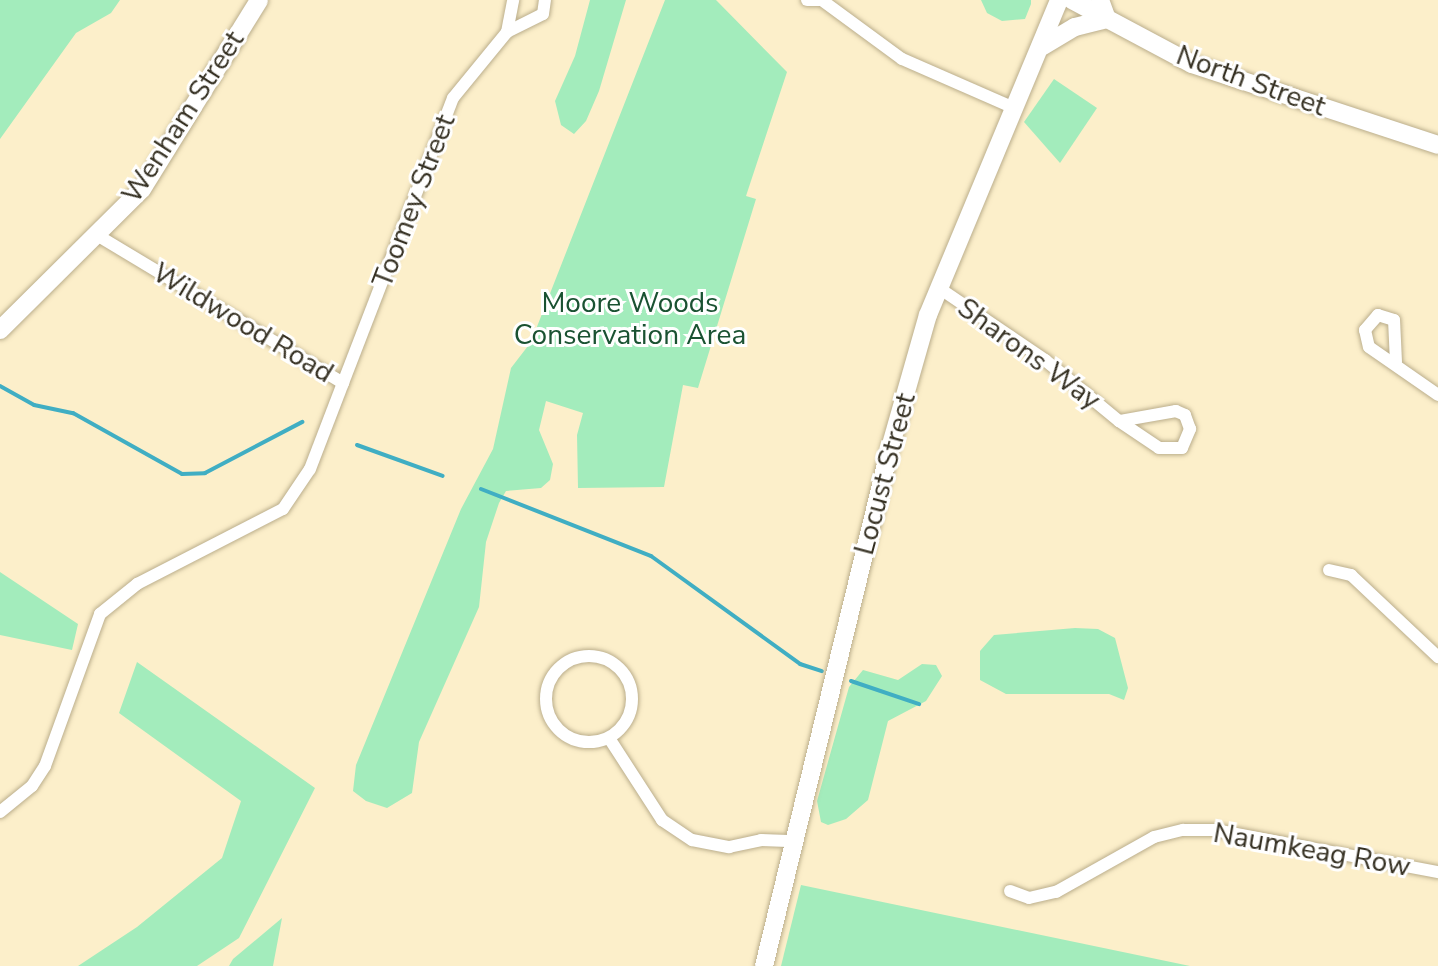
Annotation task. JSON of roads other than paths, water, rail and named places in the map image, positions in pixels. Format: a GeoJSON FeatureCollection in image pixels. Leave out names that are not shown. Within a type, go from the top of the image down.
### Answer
{"type":"FeatureCollection","features":[{"type":"Feature","properties":{"kind":"main road","name":"Wenham Street"},"geometry":{"type":"LineString","coordinates":[[0,330],[142,189],[259,0]]}},
{"type":"Feature","properties":{"kind":"main road","name":"Locust Street"},"geometry":{"type":"LineString","coordinates":[[764,966],[890,448],[939,288],[1043,46],[1059,0]]}},
{"type":"Feature","properties":{"kind":"main road","name":"North Street"},"geometry":{"type":"LineString","coordinates":[[1072,0],[1192,64],[1438,145]]}},
{"type":"Feature","properties":{"kind":"main road"},"geometry":{"type":"LineString","coordinates":[[1043,46],[1075,27],[1107,19],[1100,0]]}},
{"type":"Feature","properties":{"kind":"street","name":"Toomey Street"},"geometry":{"type":"LineString","coordinates":[[507,32],[513,0]]}},
{"type":"Feature","properties":{"kind":"street","name":"Toomey Street"},"geometry":{"type":"LineString","coordinates":[[343,383],[453,98],[507,32],[543,14],[545,0]]}},
{"type":"Feature","properties":{"kind":"street"},"geometry":{"type":"LineString","coordinates":[[807,0],[824,0],[902,59],[1014,108]]}},
{"type":"Feature","properties":{"kind":"street","name":"Wildwood Road"},"geometry":{"type":"LineString","coordinates":[[0,812],[32,786],[45,766],[100,614],[150,577],[283,509],[310,469],[343,383],[98,236]]}},
{"type":"Feature","properties":{"kind":"street","name":"Sharons Way"},"geometry":{"type":"LineString","coordinates":[[939,288],[1045,360],[1119,421],[1164,451],[1182,448],[1190,429],[1185,415],[1176,411],[1119,421]]}},
{"type":"Feature","properties":{"kind":"street"},"geometry":{"type":"LineString","coordinates":[[1396,362],[1408,377],[1438,395]]}},
{"type":"Feature","properties":{"kind":"street"},"geometry":{"type":"LineString","coordinates":[[1329,570],[1351,575],[1438,657]]}},
{"type":"Feature","properties":{"kind":"street"},"geometry":{"type":"LineString","coordinates":[[592,656],[624,674],[631,709],[609,738],[580,742],[566,736],[547,713],[547,684],[566,661],[592,656]]}},
{"type":"Feature","properties":{"kind":"street"},"geometry":{"type":"LineString","coordinates":[[609,738],[662,820],[692,840],[729,847],[761,840],[795,841]]}},
{"type":"Feature","properties":{"kind":"street","name":"Naumkeag Row"},"geometry":{"type":"LineString","coordinates":[[1010,891],[1029,898],[1056,892],[1154,837],[1183,830],[1215,830],[1438,872]]}},
{"type":"Feature","properties":{"kind":"waterway"},"geometry":{"type":"LineString","coordinates":[[0,386],[34,405],[73,413],[182,474],[205,473],[302,422]]}},
{"type":"Feature","properties":{"kind":"waterway"},"geometry":{"type":"LineString","coordinates":[[357,445],[443,476]]}},
{"type":"Feature","properties":{"kind":"waterway"},"geometry":{"type":"LineString","coordinates":[[481,489],[651,556],[800,664],[822,671]]}},
{"type":"Feature","properties":{"kind":"waterway"},"geometry":{"type":"LineString","coordinates":[[851,681],[919,704]]}},
{"type":"Feature","properties":{"kind":"park label","name":"Moore Woods Conservation Area"},"geometry":{"type":"Point","coordinates":[630,319]}}]}
